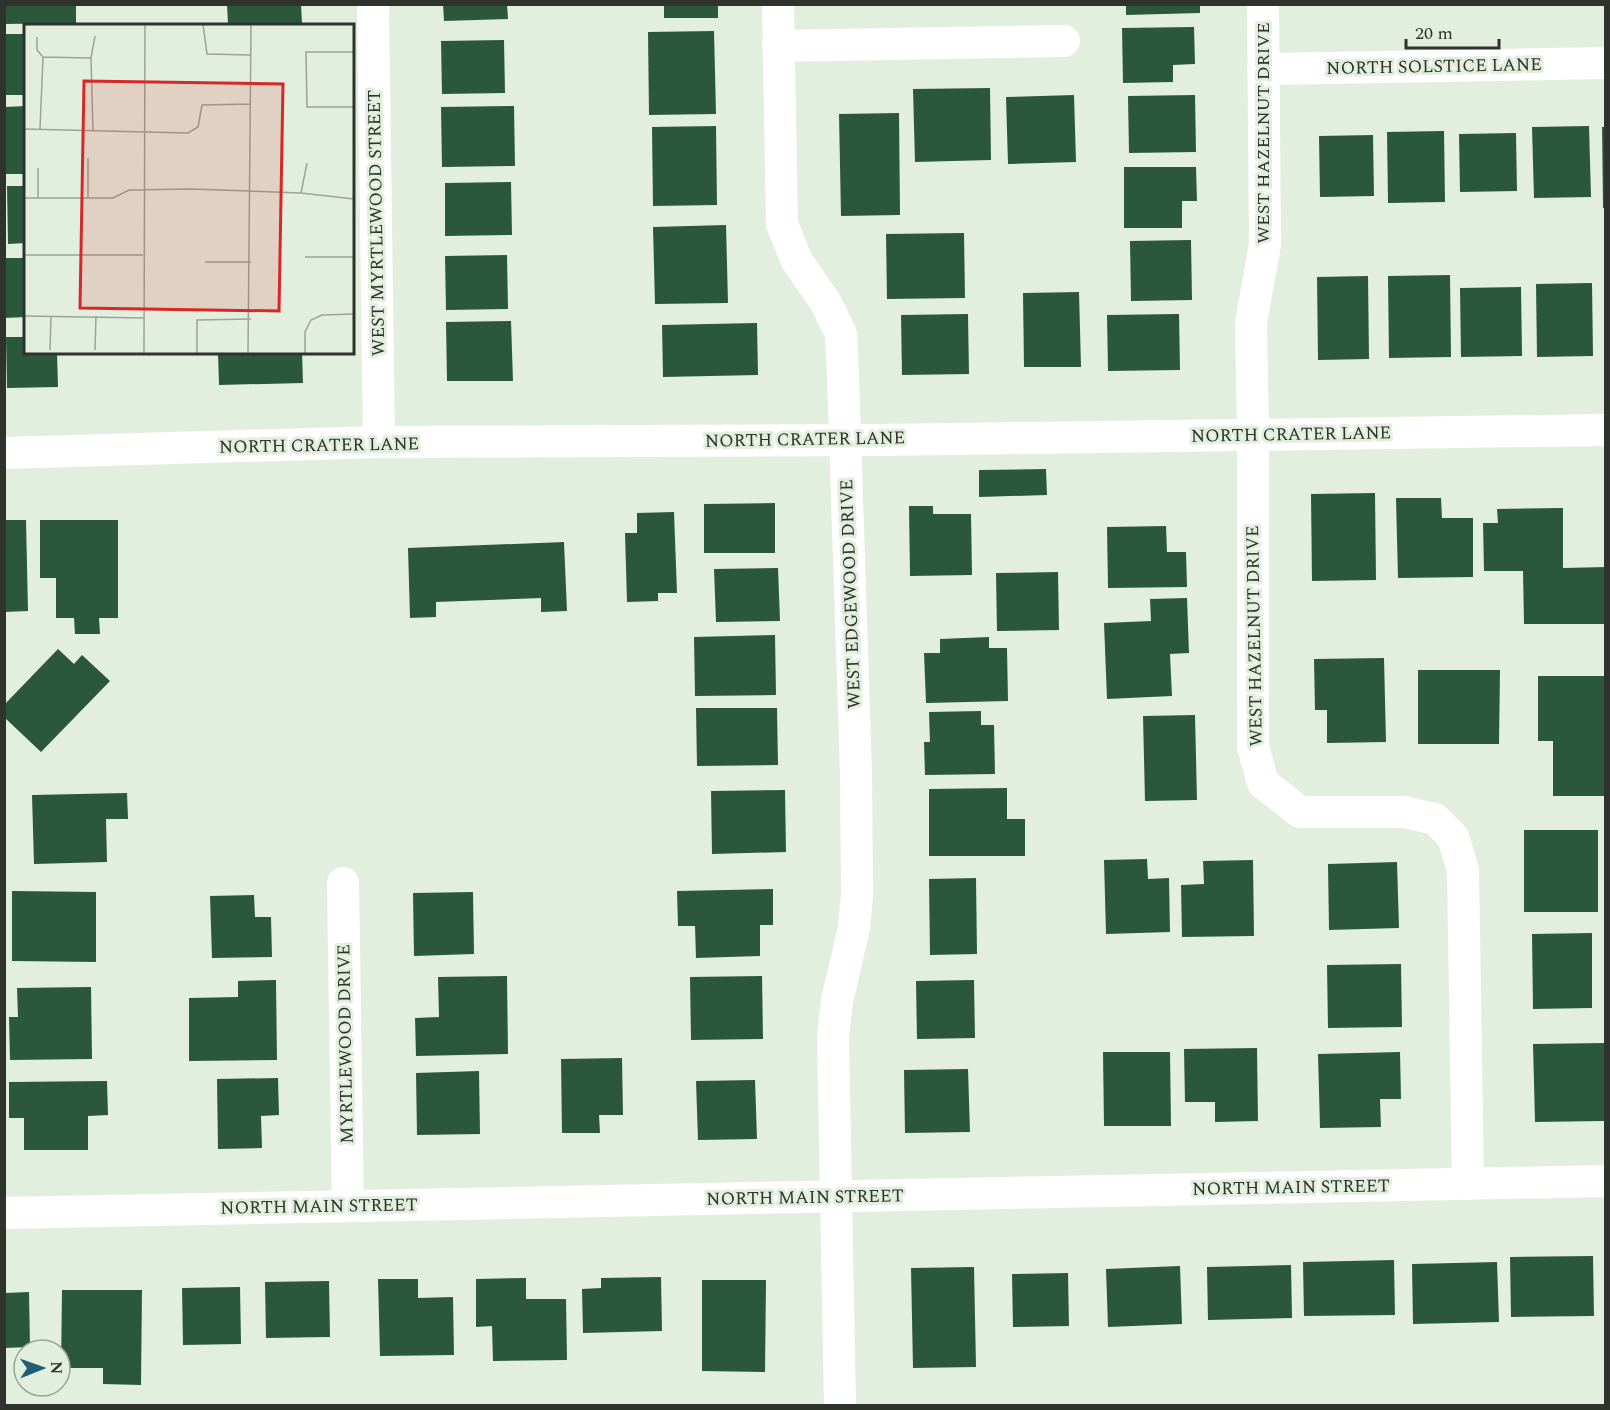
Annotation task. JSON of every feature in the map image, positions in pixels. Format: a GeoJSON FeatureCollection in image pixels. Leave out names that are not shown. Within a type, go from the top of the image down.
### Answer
{"type":"FeatureCollection","features":[{"type":"Feature","properties":{"kind":"street","name":"WEST MYRTLEWOOD STREET"},"geometry":{"type":"LineString","coordinates":[[373,4],[379,442]]}},
{"type":"Feature","properties":{"kind":"street","name":"WEST EDGEWOOD DRIVE"},"geometry":{"type":"LineString","coordinates":[[778,4],[782,224],[797,261],[825,303],[841,334],[856,773],[857,895],[854,928],[837,1001],[833,1037],[840,1406]]}},
{"type":"Feature","properties":{"kind":"street","name":"WEST HAZELNUT DRIVE"},"geometry":{"type":"LineString","coordinates":[[1263,4],[1265,245],[1251,322],[1253,747],[1263,783],[1300,812],[1404,812],[1435,819],[1453,837],[1462,870],[1467,1184]]}},
{"type":"Feature","properties":{"kind":"street"},"geometry":{"type":"LineString","coordinates":[[778,46],[1064,41]]}},
{"type":"Feature","properties":{"kind":"street","name":"NORTH SOLSTICE LANE"},"geometry":{"type":"LineString","coordinates":[[1263,69],[1605,63]]}},
{"type":"Feature","properties":{"kind":"street","name":"NORTH CRATER LANE"},"geometry":{"type":"LineString","coordinates":[[4,453],[379,442],[844,440],[1605,430]]}},
{"type":"Feature","properties":{"kind":"street","name":"MYRTLEWOOD DRIVE"},"geometry":{"type":"LineString","coordinates":[[343,883],[348,1206]]}},
{"type":"Feature","properties":{"kind":"street","name":"NORTH MAIN STREET"},"geometry":{"type":"LineString","coordinates":[[4,1212],[1605,1181]]}},
{"type":"Feature","properties":{"kind":"building"},"geometry":{"type":"Polygon","coordinates":[[[4,4],[76,4],[76,23],[4,24],[4,4]]]}},
{"type":"Feature","properties":{"kind":"building"},"geometry":{"type":"Polygon","coordinates":[[[227,4],[301,4],[302,23],[228,24],[227,4]]]}},
{"type":"Feature","properties":{"kind":"building"},"geometry":{"type":"Polygon","coordinates":[[[443,4],[507,4],[508,19],[444,21],[443,4]]]}},
{"type":"Feature","properties":{"kind":"building"},"geometry":{"type":"Polygon","coordinates":[[[664,4],[718,4],[718,18],[664,18],[664,4]]]}},
{"type":"Feature","properties":{"kind":"building"},"geometry":{"type":"Polygon","coordinates":[[[1126,4],[1200,4],[1200,13],[1126,15],[1126,4]]]}},
{"type":"Feature","properties":{"kind":"building"},"geometry":{"type":"Polygon","coordinates":[[[1194,27],[1195,64],[1173,65],[1173,82],[1123,83],[1122,28],[1194,27]]]}},
{"type":"Feature","properties":{"kind":"building"},"geometry":{"type":"Polygon","coordinates":[[[714,31],[716,114],[649,115],[648,32],[714,31]]]}},
{"type":"Feature","properties":{"kind":"building"},"geometry":{"type":"Polygon","coordinates":[[[4,34],[24,34],[24,95],[4,95],[4,34]]]}},
{"type":"Feature","properties":{"kind":"building"},"geometry":{"type":"Polygon","coordinates":[[[504,40],[505,93],[442,94],[441,41],[504,40]]]}},
{"type":"Feature","properties":{"kind":"building"},"geometry":{"type":"Polygon","coordinates":[[[990,88],[991,160],[915,162],[913,89],[990,88]]]}},
{"type":"Feature","properties":{"kind":"building"},"geometry":{"type":"Polygon","coordinates":[[[1074,95],[1076,162],[1008,164],[1006,97],[1074,95]]]}},
{"type":"Feature","properties":{"kind":"building"},"geometry":{"type":"Polygon","coordinates":[[[1195,95],[1196,152],[1129,153],[1128,96],[1195,95]]]}},
{"type":"Feature","properties":{"kind":"building"},"geometry":{"type":"Polygon","coordinates":[[[24,106],[24,174],[4,174],[4,107],[24,106]]]}},
{"type":"Feature","properties":{"kind":"building"},"geometry":{"type":"Polygon","coordinates":[[[514,106],[515,166],[442,167],[441,107],[514,106]]]}},
{"type":"Feature","properties":{"kind":"building"},"geometry":{"type":"Polygon","coordinates":[[[899,113],[900,215],[841,216],[839,114],[899,113]]]}},
{"type":"Feature","properties":{"kind":"building"},"geometry":{"type":"Polygon","coordinates":[[[716,126],[717,205],[653,206],[652,127],[716,126]]]}},
{"type":"Feature","properties":{"kind":"building"},"geometry":{"type":"Polygon","coordinates":[[[1589,126],[1591,197],[1534,198],[1532,127],[1589,126]]]}},
{"type":"Feature","properties":{"kind":"building"},"geometry":{"type":"Polygon","coordinates":[[[1602,127],[1606,127],[1606,208],[1603,208],[1602,127]]]}},
{"type":"Feature","properties":{"kind":"building"},"geometry":{"type":"Polygon","coordinates":[[[1444,131],[1445,202],[1388,203],[1387,132],[1444,131]]]}},
{"type":"Feature","properties":{"kind":"building"},"geometry":{"type":"Polygon","coordinates":[[[1516,133],[1517,191],[1460,192],[1459,134],[1516,133]]]}},
{"type":"Feature","properties":{"kind":"building"},"geometry":{"type":"Polygon","coordinates":[[[1373,135],[1374,196],[1320,197],[1319,136],[1373,135]]]}},
{"type":"Feature","properties":{"kind":"building"},"geometry":{"type":"Polygon","coordinates":[[[1124,167],[1196,167],[1197,201],[1182,201],[1182,228],[1124,228],[1124,167]]]}},
{"type":"Feature","properties":{"kind":"building"},"geometry":{"type":"Polygon","coordinates":[[[511,182],[512,235],[445,236],[445,183],[511,182]]]}},
{"type":"Feature","properties":{"kind":"building"},"geometry":{"type":"Polygon","coordinates":[[[7,186],[24,186],[24,243],[8,244],[7,186]]]}},
{"type":"Feature","properties":{"kind":"building"},"geometry":{"type":"Polygon","coordinates":[[[726,225],[728,303],[655,304],[653,227],[726,225]]]}},
{"type":"Feature","properties":{"kind":"building"},"geometry":{"type":"Polygon","coordinates":[[[964,233],[965,298],[887,299],[886,234],[964,233]]]}},
{"type":"Feature","properties":{"kind":"building"},"geometry":{"type":"Polygon","coordinates":[[[1191,240],[1192,300],[1131,301],[1130,241],[1191,240]]]}},
{"type":"Feature","properties":{"kind":"building"},"geometry":{"type":"Polygon","coordinates":[[[507,255],[508,309],[446,310],[445,256],[507,255]]]}},
{"type":"Feature","properties":{"kind":"building"},"geometry":{"type":"Polygon","coordinates":[[[4,258],[24,258],[24,317],[4,318],[4,258]]]}},
{"type":"Feature","properties":{"kind":"building"},"geometry":{"type":"Polygon","coordinates":[[[1450,275],[1451,357],[1389,358],[1388,276],[1450,275]]]}},
{"type":"Feature","properties":{"kind":"building"},"geometry":{"type":"Polygon","coordinates":[[[1368,276],[1369,359],[1318,360],[1317,277],[1368,276]]]}},
{"type":"Feature","properties":{"kind":"building"},"geometry":{"type":"Polygon","coordinates":[[[1592,283],[1593,356],[1537,357],[1536,284],[1592,283]]]}},
{"type":"Feature","properties":{"kind":"building"},"geometry":{"type":"Polygon","coordinates":[[[1521,287],[1522,356],[1461,357],[1460,288],[1521,287]]]}},
{"type":"Feature","properties":{"kind":"building"},"geometry":{"type":"Polygon","coordinates":[[[1079,292],[1081,367],[1024,367],[1023,293],[1079,292]]]}},
{"type":"Feature","properties":{"kind":"building"},"geometry":{"type":"Polygon","coordinates":[[[968,314],[969,374],[902,375],[901,315],[968,314]]]}},
{"type":"Feature","properties":{"kind":"building"},"geometry":{"type":"Polygon","coordinates":[[[1179,314],[1180,370],[1108,371],[1107,315],[1179,314]]]}},
{"type":"Feature","properties":{"kind":"building"},"geometry":{"type":"Polygon","coordinates":[[[511,321],[513,381],[447,381],[446,322],[511,321]]]}},
{"type":"Feature","properties":{"kind":"building"},"geometry":{"type":"Polygon","coordinates":[[[757,323],[758,375],[663,377],[662,325],[757,323]]]}},
{"type":"Feature","properties":{"kind":"building"},"geometry":{"type":"Polygon","coordinates":[[[6,337],[24,337],[24,354],[57,354],[58,387],[7,388],[6,337]]]}},
{"type":"Feature","properties":{"kind":"building"},"geometry":{"type":"Polygon","coordinates":[[[218,354],[302,354],[303,383],[219,385],[218,354]]]}},
{"type":"Feature","properties":{"kind":"building"},"geometry":{"type":"Polygon","coordinates":[[[1046,469],[1047,495],[979,497],[979,470],[1046,469]]]}},
{"type":"Feature","properties":{"kind":"building"},"geometry":{"type":"Polygon","coordinates":[[[1375,493],[1376,580],[1312,581],[1311,494],[1375,493]]]}},
{"type":"Feature","properties":{"kind":"building"},"geometry":{"type":"Polygon","coordinates":[[[1396,498],[1441,498],[1442,518],[1473,518],[1473,577],[1398,578],[1396,498]]]}},
{"type":"Feature","properties":{"kind":"building"},"geometry":{"type":"Polygon","coordinates":[[[775,503],[775,553],[704,553],[704,504],[775,503]]]}},
{"type":"Feature","properties":{"kind":"building"},"geometry":{"type":"Polygon","coordinates":[[[909,506],[933,506],[933,514],[971,514],[972,575],[910,576],[909,506]]]}},
{"type":"Feature","properties":{"kind":"building"},"geometry":{"type":"Polygon","coordinates":[[[1563,508],[1563,568],[1606,567],[1606,624],[1524,624],[1523,571],[1484,571],[1483,523],[1498,523],[1497,509],[1563,508]]]}},
{"type":"Feature","properties":{"kind":"building"},"geometry":{"type":"Polygon","coordinates":[[[674,512],[677,593],[658,593],[658,601],[627,602],[625,533],[637,533],[637,513],[674,512]]]}},
{"type":"Feature","properties":{"kind":"building"},"geometry":{"type":"Polygon","coordinates":[[[4,520],[26,520],[28,611],[4,612],[4,520]]]}},
{"type":"Feature","properties":{"kind":"building"},"geometry":{"type":"Polygon","coordinates":[[[40,520],[118,520],[118,618],[99,618],[100,634],[75,634],[74,618],[56,618],[56,578],[40,578],[40,520]]]}},
{"type":"Feature","properties":{"kind":"building"},"geometry":{"type":"Polygon","coordinates":[[[1166,526],[1167,552],[1186,552],[1187,587],[1108,588],[1107,527],[1166,526]]]}},
{"type":"Feature","properties":{"kind":"building"},"geometry":{"type":"Polygon","coordinates":[[[564,542],[567,611],[541,612],[541,598],[436,602],[436,617],[410,618],[408,548],[564,542]]]}},
{"type":"Feature","properties":{"kind":"building"},"geometry":{"type":"Polygon","coordinates":[[[778,568],[780,621],[716,622],[714,569],[778,568]]]}},
{"type":"Feature","properties":{"kind":"building"},"geometry":{"type":"Polygon","coordinates":[[[1058,572],[1059,630],[997,631],[996,573],[1058,572]]]}},
{"type":"Feature","properties":{"kind":"building"},"geometry":{"type":"Polygon","coordinates":[[[1187,598],[1189,653],[1170,654],[1172,696],[1107,699],[1104,623],[1151,621],[1150,599],[1187,598]]]}},
{"type":"Feature","properties":{"kind":"building"},"geometry":{"type":"Polygon","coordinates":[[[775,635],[776,695],[695,696],[694,637],[775,635]]]}},
{"type":"Feature","properties":{"kind":"building"},"geometry":{"type":"Polygon","coordinates":[[[989,637],[989,648],[1007,648],[1008,701],[926,703],[924,653],[940,653],[940,639],[989,637]]]}},
{"type":"Feature","properties":{"kind":"building"},"geometry":{"type":"Polygon","coordinates":[[[58,649],[74,664],[82,655],[110,681],[41,752],[4,717],[4,705],[58,649]]]}},
{"type":"Feature","properties":{"kind":"building"},"geometry":{"type":"Polygon","coordinates":[[[1384,658],[1386,742],[1327,743],[1327,710],[1315,710],[1314,659],[1384,658]]]}},
{"type":"Feature","properties":{"kind":"building"},"geometry":{"type":"Polygon","coordinates":[[[1418,670],[1500,670],[1499,744],[1418,744],[1418,670]]]}},
{"type":"Feature","properties":{"kind":"building"},"geometry":{"type":"Polygon","coordinates":[[[1538,676],[1606,676],[1606,796],[1553,796],[1553,741],[1538,741],[1538,676]]]}},
{"type":"Feature","properties":{"kind":"building"},"geometry":{"type":"Polygon","coordinates":[[[696,708],[777,708],[778,765],[697,766],[696,708]]]}},
{"type":"Feature","properties":{"kind":"building"},"geometry":{"type":"Polygon","coordinates":[[[981,711],[981,725],[994,725],[995,774],[925,775],[924,742],[930,742],[929,712],[981,711]]]}},
{"type":"Feature","properties":{"kind":"building"},"geometry":{"type":"Polygon","coordinates":[[[1195,715],[1197,800],[1145,801],[1143,716],[1195,715]]]}},
{"type":"Feature","properties":{"kind":"building"},"geometry":{"type":"Polygon","coordinates":[[[1007,788],[1007,819],[1025,819],[1025,856],[929,856],[929,789],[1007,788]]]}},
{"type":"Feature","properties":{"kind":"building"},"geometry":{"type":"Polygon","coordinates":[[[785,790],[786,852],[712,854],[711,791],[785,790]]]}},
{"type":"Feature","properties":{"kind":"building"},"geometry":{"type":"Polygon","coordinates":[[[127,793],[128,819],[106,819],[107,862],[34,864],[32,795],[127,793]]]}},
{"type":"Feature","properties":{"kind":"building"},"geometry":{"type":"Polygon","coordinates":[[[1524,830],[1598,830],[1598,912],[1524,912],[1524,830]]]}},
{"type":"Feature","properties":{"kind":"building"},"geometry":{"type":"Polygon","coordinates":[[[1147,859],[1148,879],[1169,878],[1170,932],[1106,934],[1104,860],[1147,859]]]}},
{"type":"Feature","properties":{"kind":"building"},"geometry":{"type":"Polygon","coordinates":[[[1253,860],[1254,936],[1182,937],[1181,885],[1204,884],[1203,861],[1253,860]]]}},
{"type":"Feature","properties":{"kind":"building"},"geometry":{"type":"Polygon","coordinates":[[[1397,862],[1399,928],[1329,930],[1328,864],[1397,862]]]}},
{"type":"Feature","properties":{"kind":"building"},"geometry":{"type":"Polygon","coordinates":[[[976,878],[977,954],[930,955],[929,879],[976,878]]]}},
{"type":"Feature","properties":{"kind":"building"},"geometry":{"type":"Polygon","coordinates":[[[773,889],[773,925],[760,925],[760,956],[696,958],[695,926],[678,926],[677,891],[773,889]]]}},
{"type":"Feature","properties":{"kind":"building"},"geometry":{"type":"Polygon","coordinates":[[[12,891],[96,892],[96,962],[12,961],[12,891]]]}},
{"type":"Feature","properties":{"kind":"building"},"geometry":{"type":"Polygon","coordinates":[[[473,892],[474,954],[414,956],[413,893],[473,892]]]}},
{"type":"Feature","properties":{"kind":"building"},"geometry":{"type":"Polygon","coordinates":[[[254,895],[255,917],[271,917],[272,957],[212,958],[210,896],[254,895]]]}},
{"type":"Feature","properties":{"kind":"building"},"geometry":{"type":"Polygon","coordinates":[[[1592,933],[1592,1008],[1533,1009],[1532,934],[1592,933]]]}},
{"type":"Feature","properties":{"kind":"building"},"geometry":{"type":"Polygon","coordinates":[[[1401,964],[1402,1027],[1328,1028],[1327,965],[1401,964]]]}},
{"type":"Feature","properties":{"kind":"building"},"geometry":{"type":"Polygon","coordinates":[[[507,976],[508,1054],[416,1056],[415,1018],[439,1017],[438,977],[507,976]]]}},
{"type":"Feature","properties":{"kind":"building"},"geometry":{"type":"Polygon","coordinates":[[[762,976],[763,1039],[691,1040],[690,977],[762,976]]]}},
{"type":"Feature","properties":{"kind":"building"},"geometry":{"type":"Polygon","coordinates":[[[276,980],[277,1060],[189,1061],[189,998],[238,997],[238,981],[276,980]]]}},
{"type":"Feature","properties":{"kind":"building"},"geometry":{"type":"Polygon","coordinates":[[[974,980],[975,1038],[917,1039],[916,981],[974,980]]]}},
{"type":"Feature","properties":{"kind":"building"},"geometry":{"type":"Polygon","coordinates":[[[91,987],[92,1059],[10,1060],[9,1017],[18,1017],[17,988],[91,987]]]}},
{"type":"Feature","properties":{"kind":"building"},"geometry":{"type":"Polygon","coordinates":[[[1606,1043],[1604,1121],[1535,1122],[1533,1044],[1606,1043]]]}},
{"type":"Feature","properties":{"kind":"building"},"geometry":{"type":"Polygon","coordinates":[[[1257,1048],[1258,1121],[1215,1122],[1215,1102],[1185,1102],[1184,1049],[1257,1048]]]}},
{"type":"Feature","properties":{"kind":"building"},"geometry":{"type":"Polygon","coordinates":[[[1103,1052],[1170,1052],[1171,1126],[1104,1126],[1103,1052]]]}},
{"type":"Feature","properties":{"kind":"building"},"geometry":{"type":"Polygon","coordinates":[[[1400,1052],[1401,1099],[1380,1099],[1381,1127],[1320,1128],[1318,1054],[1400,1052]]]}},
{"type":"Feature","properties":{"kind":"building"},"geometry":{"type":"Polygon","coordinates":[[[622,1058],[623,1115],[599,1115],[600,1133],[562,1133],[561,1059],[622,1058]]]}},
{"type":"Feature","properties":{"kind":"building"},"geometry":{"type":"Polygon","coordinates":[[[968,1069],[970,1132],[905,1133],[904,1070],[968,1069]]]}},
{"type":"Feature","properties":{"kind":"building"},"geometry":{"type":"Polygon","coordinates":[[[479,1071],[480,1134],[417,1135],[416,1073],[479,1071]]]}},
{"type":"Feature","properties":{"kind":"building"},"geometry":{"type":"Polygon","coordinates":[[[278,1078],[279,1115],[261,1116],[262,1148],[218,1149],[217,1079],[278,1078]]]}},
{"type":"Feature","properties":{"kind":"building"},"geometry":{"type":"Polygon","coordinates":[[[755,1080],[757,1139],[698,1140],[696,1081],[755,1080]]]}},
{"type":"Feature","properties":{"kind":"building"},"geometry":{"type":"Polygon","coordinates":[[[107,1081],[108,1115],[88,1116],[88,1150],[24,1150],[24,1118],[9,1118],[9,1082],[107,1081]]]}},
{"type":"Feature","properties":{"kind":"building"},"geometry":{"type":"Polygon","coordinates":[[[1593,1256],[1594,1316],[1511,1317],[1510,1257],[1593,1256]]]}},
{"type":"Feature","properties":{"kind":"building"},"geometry":{"type":"Polygon","coordinates":[[[1394,1260],[1395,1315],[1304,1316],[1303,1262],[1394,1260]]]}},
{"type":"Feature","properties":{"kind":"building"},"geometry":{"type":"Polygon","coordinates":[[[1497,1262],[1499,1322],[1413,1324],[1412,1264],[1497,1262]]]}},
{"type":"Feature","properties":{"kind":"building"},"geometry":{"type":"Polygon","coordinates":[[[1291,1265],[1292,1318],[1208,1320],[1207,1267],[1291,1265]]]}},
{"type":"Feature","properties":{"kind":"building"},"geometry":{"type":"Polygon","coordinates":[[[1180,1266],[1182,1324],[1108,1327],[1106,1269],[1180,1266]]]}},
{"type":"Feature","properties":{"kind":"building"},"geometry":{"type":"Polygon","coordinates":[[[974,1267],[976,1367],[913,1368],[911,1268],[974,1267]]]}},
{"type":"Feature","properties":{"kind":"building"},"geometry":{"type":"Polygon","coordinates":[[[1068,1273],[1069,1326],[1013,1327],[1012,1274],[1068,1273]]]}},
{"type":"Feature","properties":{"kind":"building"},"geometry":{"type":"Polygon","coordinates":[[[661,1277],[662,1331],[583,1333],[582,1289],[601,1288],[601,1278],[661,1277]]]}},
{"type":"Feature","properties":{"kind":"building"},"geometry":{"type":"Polygon","coordinates":[[[526,1278],[526,1299],[566,1299],[567,1360],[493,1361],[492,1326],[476,1327],[476,1279],[526,1278]]]}},
{"type":"Feature","properties":{"kind":"building"},"geometry":{"type":"Polygon","coordinates":[[[378,1279],[418,1279],[418,1298],[453,1297],[454,1355],[380,1356],[378,1279]]]}},
{"type":"Feature","properties":{"kind":"building"},"geometry":{"type":"Polygon","coordinates":[[[702,1280],[766,1280],[765,1372],[702,1371],[702,1280]]]}},
{"type":"Feature","properties":{"kind":"building"},"geometry":{"type":"Polygon","coordinates":[[[329,1281],[330,1337],[266,1338],[265,1282],[329,1281]]]}},
{"type":"Feature","properties":{"kind":"building"},"geometry":{"type":"Polygon","coordinates":[[[240,1287],[241,1344],[183,1345],[182,1288],[240,1287]]]}},
{"type":"Feature","properties":{"kind":"building"},"geometry":{"type":"Polygon","coordinates":[[[62,1290],[142,1290],[141,1385],[103,1384],[103,1368],[72,1368],[72,1338],[61,1338],[62,1290]]]}},
{"type":"Feature","properties":{"kind":"building"},"geometry":{"type":"Polygon","coordinates":[[[29,1292],[30,1338],[12,1338],[12,1348],[4,1348],[4,1293],[29,1292]]]}}]}
